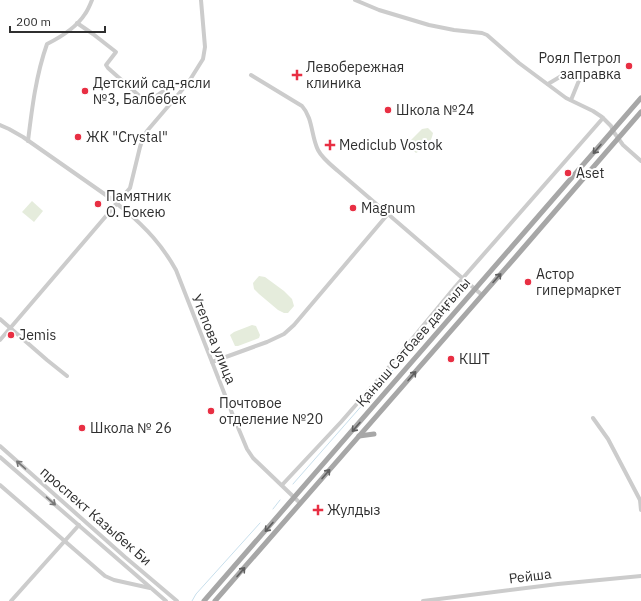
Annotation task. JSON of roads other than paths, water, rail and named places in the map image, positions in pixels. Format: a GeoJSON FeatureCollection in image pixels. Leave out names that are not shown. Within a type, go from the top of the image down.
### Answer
{"type":"FeatureCollection","features":[{"type":"Feature","properties":{"kind":"main road","name":"Қаныш Сәтбаев даңғылы"},"geometry":{"type":"LineString","coordinates":[[204,601],[641,98]]}},
{"type":"Feature","properties":{"kind":"main road","name":"Қаныш Сәтбаев даңғылы"},"geometry":{"type":"LineString","coordinates":[[217,600],[641,112]]}},
{"type":"Feature","properties":{"kind":"main road"},"geometry":{"type":"LineString","coordinates":[[359,436],[374,434]]}},
{"type":"Feature","properties":{"kind":"street"},"geometry":{"type":"LineString","coordinates":[[28,141],[32,102],[41,60],[47,44],[62,36],[77,23],[84,15],[92,0]]}},
{"type":"Feature","properties":{"kind":"street"},"geometry":{"type":"LineString","coordinates":[[0,340],[130,188],[143,138],[147,131],[188,83],[203,59],[205,47],[201,0]]}},
{"type":"Feature","properties":{"kind":"street"},"geometry":{"type":"LineString","coordinates":[[355,0],[379,10],[429,25],[488,35],[519,63],[548,84],[571,100],[603,118],[611,126],[623,145],[641,161]]}},
{"type":"Feature","properties":{"kind":"street"},"geometry":{"type":"LineString","coordinates":[[77,23],[116,52],[106,65],[144,100],[149,101],[175,84],[183,82],[188,83]]}},
{"type":"Feature","properties":{"kind":"street"},"geometry":{"type":"LineString","coordinates":[[548,84],[568,72],[580,78],[571,100]]}},
{"type":"Feature","properties":{"kind":"street"},"geometry":{"type":"LineString","coordinates":[[251,75],[302,106],[306,111],[318,151],[323,157],[482,296]]}},
{"type":"Feature","properties":{"kind":"street"},"geometry":{"type":"LineString","coordinates":[[282,485],[341,422],[463,278],[603,118]]}},
{"type":"Feature","properties":{"kind":"street","name":"Утепова улица"},"geometry":{"type":"LineString","coordinates":[[0,125],[28,141],[113,200],[150,234],[164,250],[176,270],[247,449],[253,458],[300,503]]}},
{"type":"Feature","properties":{"kind":"street"},"geometry":{"type":"LineString","coordinates":[[212,362],[267,342],[284,334],[294,325],[388,214]]}},
{"type":"Feature","properties":{"kind":"street"},"geometry":{"type":"LineString","coordinates":[[0,319],[67,376]]}},
{"type":"Feature","properties":{"kind":"street"},"geometry":{"type":"LineString","coordinates":[[593,418],[608,439],[640,500],[641,510]]}},
{"type":"Feature","properties":{"kind":"street","name":"проспект Казыбек Би"},"geometry":{"type":"LineString","coordinates":[[0,446],[177,601]]}},
{"type":"Feature","properties":{"kind":"street","name":"проспект Казыбек Би"},"geometry":{"type":"LineString","coordinates":[[0,457],[166,601]]}},
{"type":"Feature","properties":{"kind":"street"},"geometry":{"type":"LineString","coordinates":[[0,485],[105,576],[114,580],[151,589]]}},
{"type":"Feature","properties":{"kind":"street"},"geometry":{"type":"LineString","coordinates":[[11,601],[79,525]]}},
{"type":"Feature","properties":{"kind":"street","name":"Рейша"},"geometry":{"type":"LineString","coordinates":[[423,601],[558,584],[641,576]]}},
{"type":"Feature","properties":{"kind":"waterway"},"geometry":{"type":"LineString","coordinates":[[293,484],[465,288]]}},
{"type":"Feature","properties":{"kind":"waterway"},"geometry":{"type":"LineString","coordinates":[[273,509],[280,500]]}},
{"type":"Feature","properties":{"kind":"waterway"},"geometry":{"type":"LineString","coordinates":[[192,601],[196,594],[260,523]]}},
{"type":"Feature","properties":{"kind":"place","name":"Роял Петрол заправка"},"geometry":{"type":"Point","coordinates":[629,66]}},
{"type":"Feature","properties":{"kind":"place","name":"Левобережная клиника"},"geometry":{"type":"Point","coordinates":[297,75]}},
{"type":"Feature","properties":{"kind":"place","name":"Детский сад-ясли №3, Балбөбек"},"geometry":{"type":"Point","coordinates":[85,91]}},
{"type":"Feature","properties":{"kind":"place","name":"Школа №24"},"geometry":{"type":"Point","coordinates":[388,110]}},
{"type":"Feature","properties":{"kind":"place","name":"ЖК \"Crystal\""},"geometry":{"type":"Point","coordinates":[78,137]}},
{"type":"Feature","properties":{"kind":"place","name":"Mediclub Vostok"},"geometry":{"type":"Point","coordinates":[330,145]}},
{"type":"Feature","properties":{"kind":"place","name":"Aset"},"geometry":{"type":"Point","coordinates":[568,173]}},
{"type":"Feature","properties":{"kind":"place","name":"Памятник О. Бокею"},"geometry":{"type":"Point","coordinates":[98,204]}},
{"type":"Feature","properties":{"kind":"place","name":"Magnum"},"geometry":{"type":"Point","coordinates":[353,208]}},
{"type":"Feature","properties":{"kind":"place","name":"Астор гипермаркет"},"geometry":{"type":"Point","coordinates":[528,282]}},
{"type":"Feature","properties":{"kind":"place","name":"Jemis"},"geometry":{"type":"Point","coordinates":[11,335]}},
{"type":"Feature","properties":{"kind":"place","name":"КШТ"},"geometry":{"type":"Point","coordinates":[451,359]}},
{"type":"Feature","properties":{"kind":"place","name":"Почтовое отделение №20"},"geometry":{"type":"Point","coordinates":[211,411]}},
{"type":"Feature","properties":{"kind":"place","name":"Школа № 26"},"geometry":{"type":"Point","coordinates":[82,428]}},
{"type":"Feature","properties":{"kind":"place","name":"Жулдыз"},"geometry":{"type":"Point","coordinates":[318,510]}}]}
